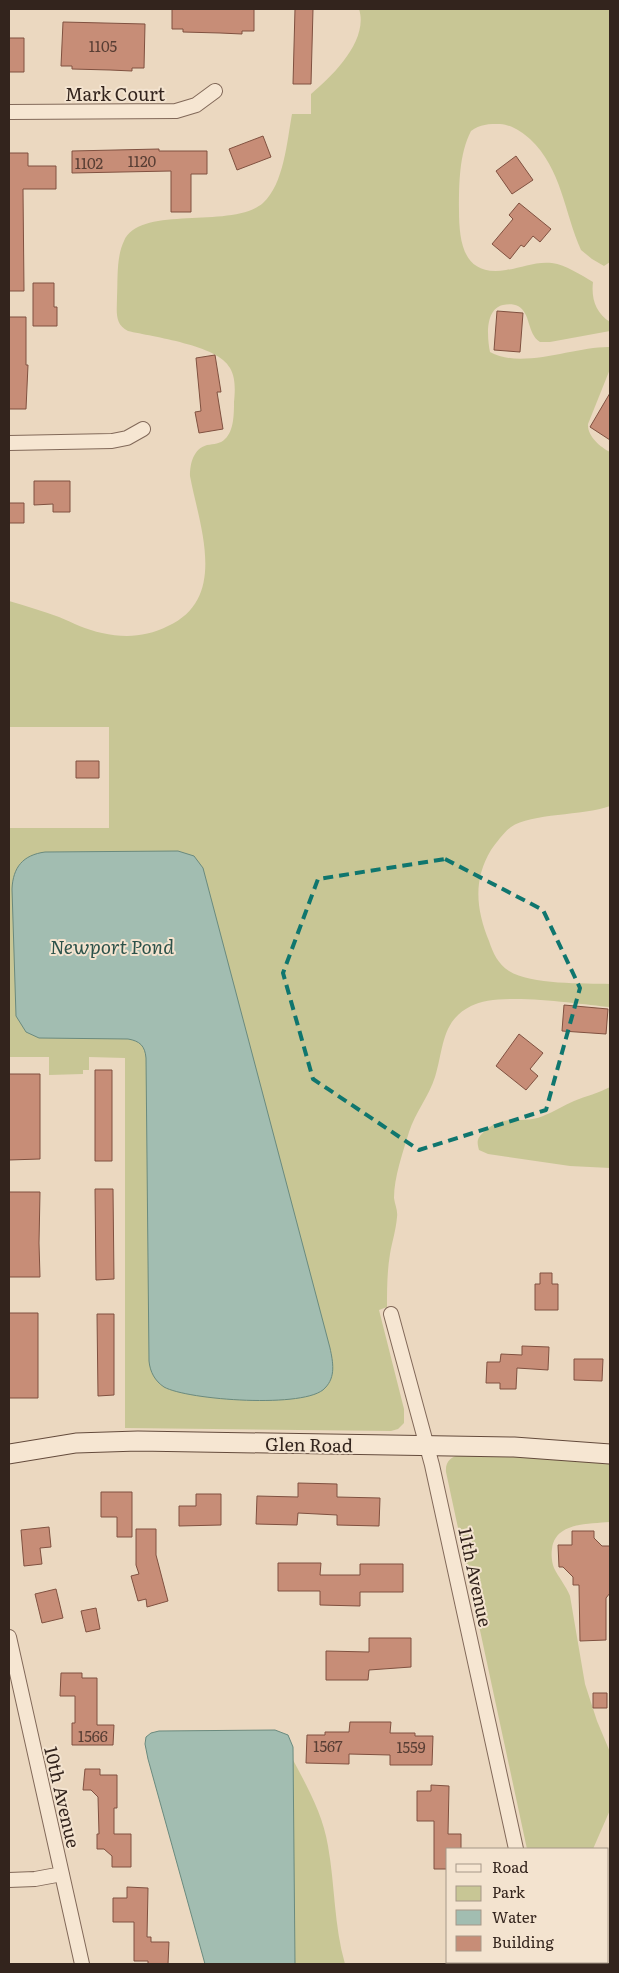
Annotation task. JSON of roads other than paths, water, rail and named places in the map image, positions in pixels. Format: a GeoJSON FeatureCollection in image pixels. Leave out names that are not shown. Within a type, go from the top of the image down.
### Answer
{"type":"FeatureCollection","features":[{"type":"Feature","properties":{"kind":"street","name":"Mark Court"},"geometry":{"type":"LineString","coordinates":[[9,112],[176,111],[196,105],[215,91]]}},
{"type":"Feature","properties":{"kind":"street"},"geometry":{"type":"LineString","coordinates":[[9,443],[112,442],[127,438],[143,429]]}},
{"type":"Feature","properties":{"kind":"street","name":"11th Avenue"},"geometry":{"type":"LineString","coordinates":[[391,1314],[427,1446],[516,1848]]}},
{"type":"Feature","properties":{"kind":"street","name":"Glen Road"},"geometry":{"type":"LineString","coordinates":[[9,1454],[54,1446],[100,1441],[526,1448],[610,1454]]}},
{"type":"Feature","properties":{"kind":"street","name":"10th Avenue"},"geometry":{"type":"LineString","coordinates":[[9,1637],[82,1964]]}},
{"type":"Feature","properties":{"kind":"street"},"geometry":{"type":"LineString","coordinates":[[9,1880],[35,1880],[62,1874]]}},
{"type":"Feature","properties":{"kind":"water","name":"Newport Pond"},"geometry":{"type":"Polygon","coordinates":[[[178,851],[194,856],[203,868],[330,1348],[333,1364],[331,1379],[325,1388],[314,1395],[295,1399],[272,1400],[220,1399],[177,1392],[164,1387],[156,1379],[150,1369],[149,1361],[146,1058],[143,1047],[136,1041],[128,1039],[39,1038],[26,1032],[16,1016],[12,889],[14,874],[21,863],[31,856],[45,852],[178,851]]]}},
{"type":"Feature","properties":{"kind":"water"},"geometry":{"type":"Polygon","coordinates":[[[275,1730],[288,1735],[293,1747],[295,1964],[205,1964],[148,1759],[145,1744],[146,1737],[151,1733],[159,1731],[275,1730]]]}}]}
